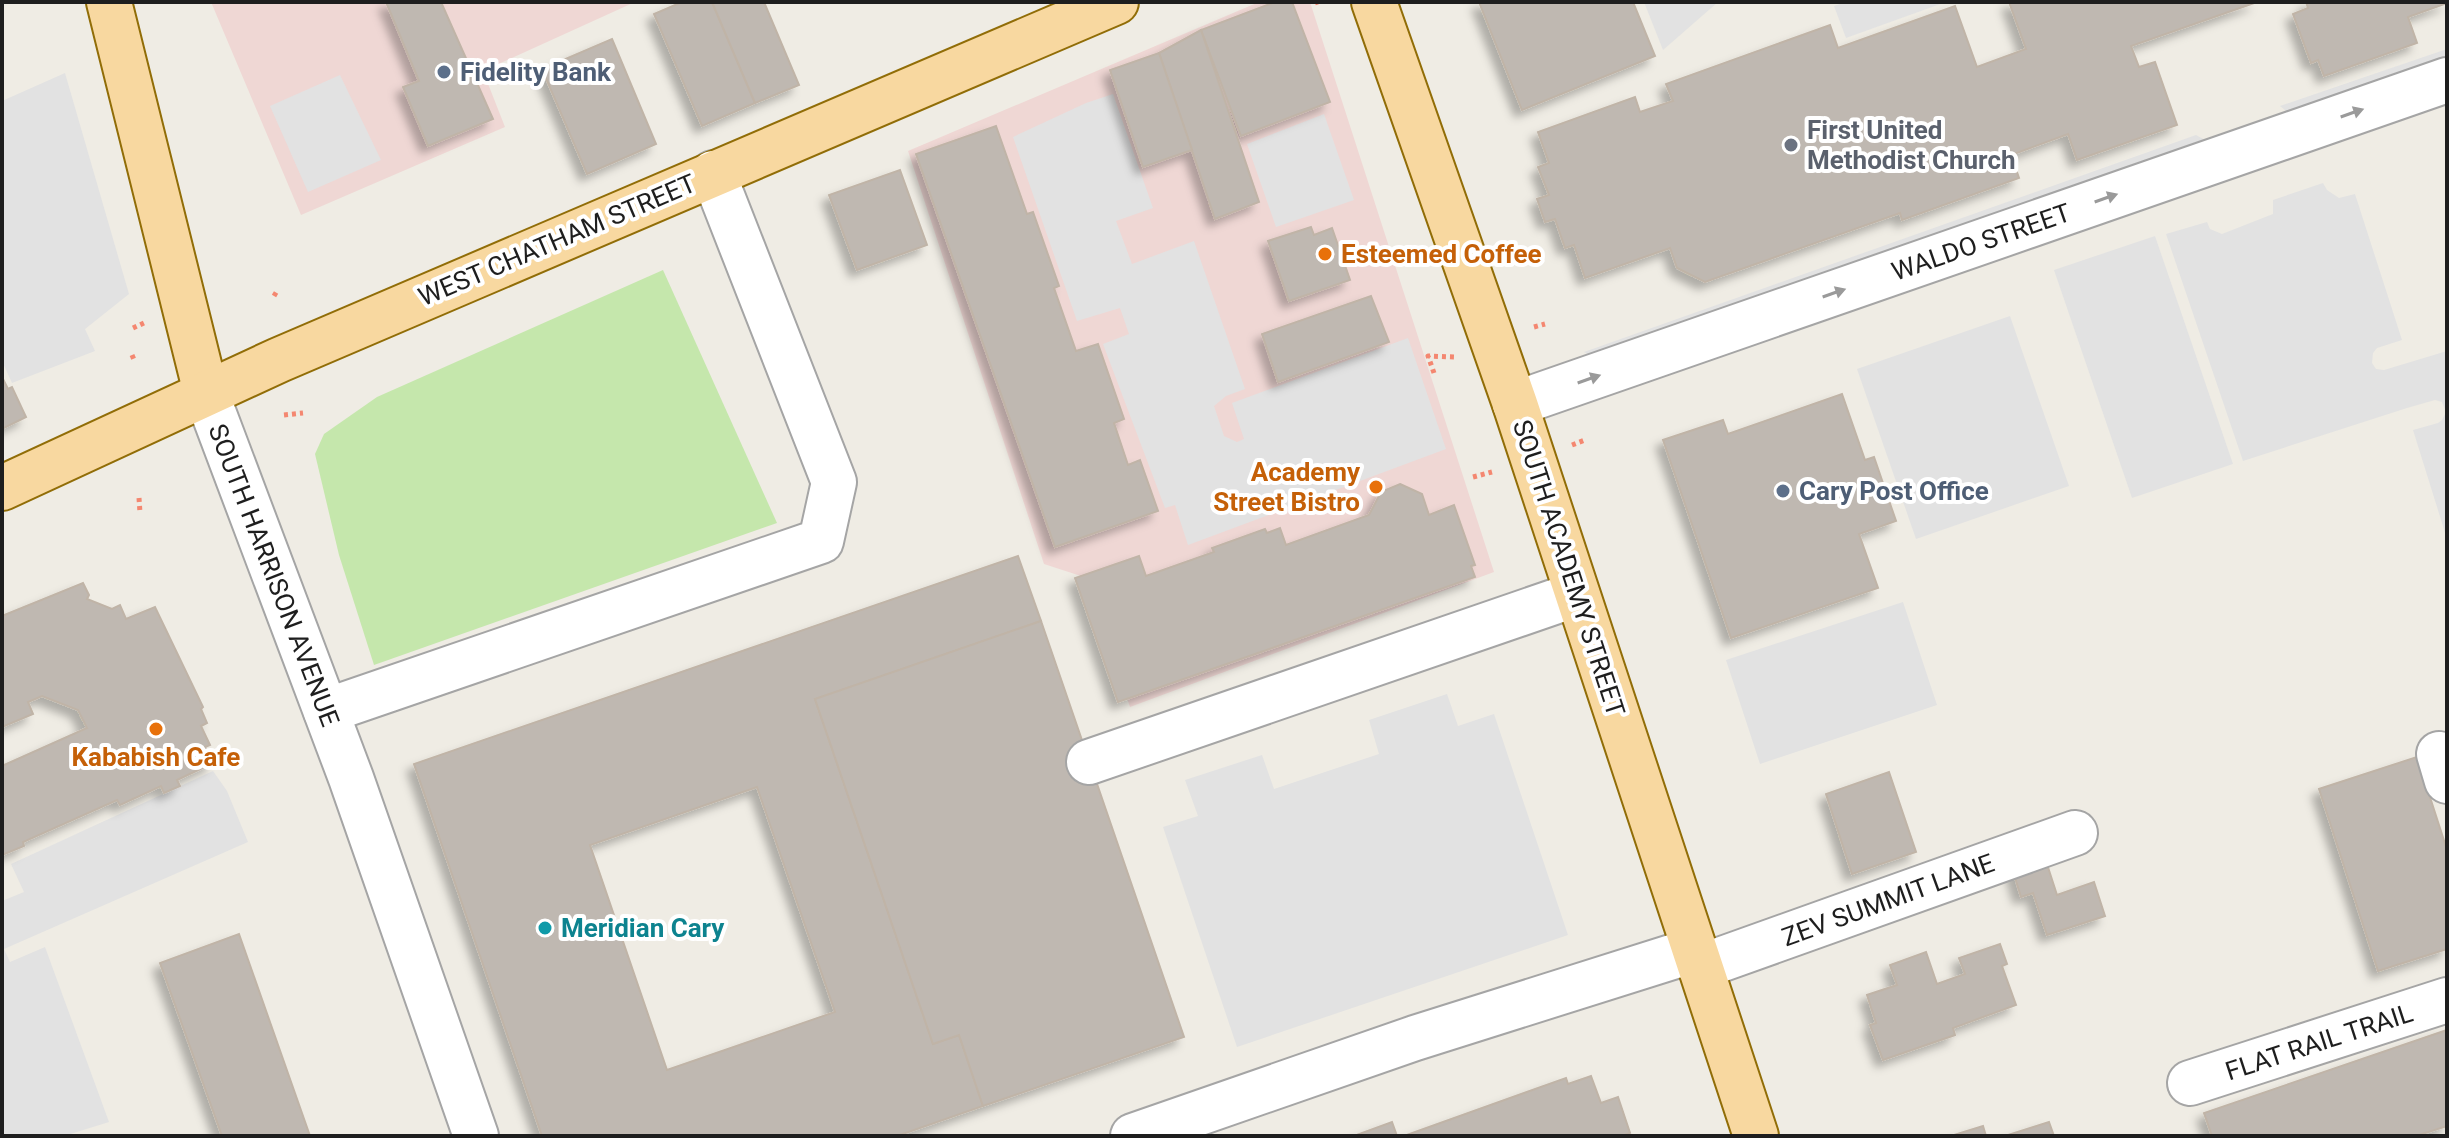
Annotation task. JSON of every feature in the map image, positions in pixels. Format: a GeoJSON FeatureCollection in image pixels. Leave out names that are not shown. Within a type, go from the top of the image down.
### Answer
{"type":"FeatureCollection","features":[{"type":"Feature","properties":{"kind":"main road","name":"SOUTH HARRISON AVENUE"},"geometry":{"type":"LineString","coordinates":[[109,2],[206,393]]}},
{"type":"Feature","properties":{"kind":"main road","name":"WEST CHATHAM STREET"},"geometry":{"type":"LineString","coordinates":[[2,488],[206,393],[1116,2]]}},
{"type":"Feature","properties":{"kind":"main road","name":"SOUTH ACADEMY STREET"},"geometry":{"type":"LineString","coordinates":[[1374,2],[1515,404],[1756,1136]]}},
{"type":"Feature","properties":{"kind":"street","name":"WALDO STREET"},"geometry":{"type":"LineString","coordinates":[[1515,404],[2447,80]]}},
{"type":"Feature","properties":{"kind":"street"},"geometry":{"type":"LineString","coordinates":[[326,711],[821,541],[834,482],[713,173]]}},
{"type":"Feature","properties":{"kind":"street","name":"SOUTH HARRISON AVENUE"},"geometry":{"type":"LineString","coordinates":[[206,393],[326,711],[476,1136]]}},
{"type":"Feature","properties":{"kind":"street"},"geometry":{"type":"LineString","coordinates":[[1089,762],[1577,594]]}},
{"type":"Feature","properties":{"kind":"street","name":"ZEV SUMMIT LANE"},"geometry":{"type":"LineString","coordinates":[[1133,1136],[1402,1042],[1697,958],[2075,833]]}},
{"type":"Feature","properties":{"kind":"street","name":"FLAT RAIL TRAIL"},"geometry":{"type":"LineString","coordinates":[[2190,1083],[2447,1000]]}},
{"type":"Feature","properties":{"kind":"path"},"geometry":{"type":"LineString","coordinates":[[133,328],[147,321]]}},
{"type":"Feature","properties":{"kind":"path"},"geometry":{"type":"LineString","coordinates":[[132,355],[135,362]]}},
{"type":"Feature","properties":{"kind":"path"},"geometry":{"type":"LineString","coordinates":[[1434,373],[1428,356],[1455,357]]}},
{"type":"Feature","properties":{"kind":"path"},"geometry":{"type":"LineString","coordinates":[[284,415],[303,413]]}},
{"type":"Feature","properties":{"kind":"path"},"geometry":{"type":"LineString","coordinates":[[1473,477],[1502,470]]}},
{"type":"Feature","properties":{"kind":"path"},"geometry":{"type":"LineString","coordinates":[[139,498],[140,513]]}},
{"type":"Feature","properties":{"kind":"shaded area"},"geometry":{"type":"Polygon","coordinates":[[[211,2],[635,2],[483,71],[505,127],[301,215],[211,2]]]}},
{"type":"Feature","properties":{"kind":"shaded area"},"geometry":{"type":"Polygon","coordinates":[[[1259,2],[1310,2],[1494,572],[1130,707],[1087,578],[1044,564],[908,151],[1259,2]]]}},
{"type":"Feature","properties":{"kind":"shaded area"},"geometry":{"type":"Polygon","coordinates":[[[1644,2],[1718,2],[1663,50],[1644,2]]]}},
{"type":"Feature","properties":{"kind":"shaded area"},"geometry":{"type":"Polygon","coordinates":[[[1846,2],[1946,2],[1846,38],[1834,6],[1846,2]]]}},
{"type":"Feature","properties":{"kind":"shaded area"},"geometry":{"type":"Polygon","coordinates":[[[2447,49],[2447,78],[2306,127],[2280,106],[2447,49]]]}},
{"type":"Feature","properties":{"kind":"shaded area"},"geometry":{"type":"Polygon","coordinates":[[[65,73],[129,294],[85,329],[95,351],[12,383],[2,361],[2,101],[65,73]]]}},
{"type":"Feature","properties":{"kind":"shaded area"},"geometry":{"type":"Polygon","coordinates":[[[340,75],[381,160],[308,192],[270,106],[340,75]]]}},
{"type":"Feature","properties":{"kind":"shaded area"},"geometry":{"type":"Polygon","coordinates":[[[1113,94],[1153,208],[1116,221],[1132,264],[1194,241],[1245,389],[1226,396],[1214,406],[1224,436],[1237,442],[1244,439],[1232,403],[1408,338],[1446,449],[1188,545],[1175,505],[1165,508],[1103,344],[1129,334],[1120,308],[1077,321],[1013,137],[1113,94]]]}},
{"type":"Feature","properties":{"kind":"shaded area"},"geometry":{"type":"Polygon","coordinates":[[[1324,114],[1354,200],[1276,227],[1247,144],[1324,114]]]}},
{"type":"Feature","properties":{"kind":"shaded area"},"geometry":{"type":"Polygon","coordinates":[[[2196,135],[2231,154],[1614,368],[1584,352],[2196,135]]]}},
{"type":"Feature","properties":{"kind":"shaded area"},"geometry":{"type":"Polygon","coordinates":[[[2323,183],[2339,198],[2355,194],[2402,340],[2377,348],[2372,363],[2376,369],[2384,370],[2447,351],[2447,539],[2413,430],[2442,420],[2446,412],[2442,402],[2435,400],[2407,408],[2243,461],[2166,234],[2207,222],[2210,229],[2222,234],[2273,214],[2273,200],[2323,183]]]}},
{"type":"Feature","properties":{"kind":"shaded area"},"geometry":{"type":"Polygon","coordinates":[[[2155,236],[2233,464],[2132,498],[2054,270],[2155,236]]]}},
{"type":"Feature","properties":{"kind":"shaded area"},"geometry":{"type":"Polygon","coordinates":[[[2010,316],[2069,486],[1916,539],[1857,369],[2010,316]]]}},
{"type":"Feature","properties":{"kind":"shaded area"},"geometry":{"type":"Polygon","coordinates":[[[1903,602],[1937,705],[1760,764],[1726,660],[1903,602]]]}},
{"type":"Feature","properties":{"kind":"shaded area"},"geometry":{"type":"Polygon","coordinates":[[[1447,694],[1458,726],[1494,714],[1568,935],[1237,1047],[1163,827],[1198,816],[1185,780],[1262,755],[1274,789],[1379,754],[1369,720],[1447,694]]]}},
{"type":"Feature","properties":{"kind":"shaded area"},"geometry":{"type":"Polygon","coordinates":[[[213,771],[227,791],[248,842],[4,949],[10,962],[45,947],[109,1122],[64,1136],[2,1136],[2,901],[24,892],[11,864],[213,771]]]}},
{"type":"Feature","properties":{"kind":"green space"},"geometry":{"type":"Polygon","coordinates":[[[663,270],[777,523],[374,665],[339,555],[315,454],[324,434],[377,397],[663,270]]]}},
{"type":"Feature","properties":{"kind":"building","name":"Fidelity Bank"},"geometry":{"type":"Polygon","coordinates":[[[386,2],[441,2],[493,119],[428,146],[403,87],[419,81],[386,2]]]}},
{"type":"Feature","properties":{"kind":"building"},"geometry":{"type":"Polygon","coordinates":[[[682,2],[712,2],[755,103],[702,126],[654,14],[682,2]]]}},
{"type":"Feature","properties":{"kind":"building"},"geometry":{"type":"Polygon","coordinates":[[[712,2],[764,2],[799,85],[755,103],[712,2]]]}},
{"type":"Feature","properties":{"kind":"building"},"geometry":{"type":"Polygon","coordinates":[[[1275,2],[1292,2],[1330,102],[1241,136],[1201,30],[1275,2]]]}},
{"type":"Feature","properties":{"kind":"building"},"geometry":{"type":"Polygon","coordinates":[[[1479,2],[1633,2],[1655,56],[1522,110],[1479,2]]]}},
{"type":"Feature","properties":{"kind":"building","name":"First United Methodist Church"},"geometry":{"type":"Polygon","coordinates":[[[2009,2],[2257,2],[2131,46],[2139,67],[2155,62],[2177,125],[2077,160],[2068,134],[2011,155],[2019,178],[1902,220],[1900,213],[1705,282],[1677,268],[1670,248],[1585,278],[1574,245],[1565,248],[1555,219],[1545,222],[1537,199],[1549,195],[1538,167],[1549,163],[1538,132],[1635,97],[1640,112],[1673,101],[1666,84],[1830,25],[1838,48],[1955,6],[1977,67],[2026,49],[2009,2]]]}},
{"type":"Feature","properties":{"kind":"building"},"geometry":{"type":"Polygon","coordinates":[[[2306,2],[2447,3],[2408,17],[2417,43],[2324,76],[2318,60],[2311,63],[2293,14],[2308,8],[2306,2]]]}},
{"type":"Feature","properties":{"kind":"building"},"geometry":{"type":"Polygon","coordinates":[[[1201,30],[1259,202],[1215,219],[1159,53],[1201,30]]]}},
{"type":"Feature","properties":{"kind":"building"},"geometry":{"type":"Polygon","coordinates":[[[612,39],[656,144],[587,174],[542,69],[612,39]]]}},
{"type":"Feature","properties":{"kind":"building"},"geometry":{"type":"Polygon","coordinates":[[[1159,53],[1192,150],[1143,167],[1110,70],[1159,53]]]}},
{"type":"Feature","properties":{"kind":"building"},"geometry":{"type":"Polygon","coordinates":[[[996,126],[1027,214],[1033,212],[1059,286],[1054,288],[1076,351],[1098,344],[1124,419],[1114,423],[1128,465],[1140,460],[1158,511],[1055,547],[916,154],[996,126]]]}},
{"type":"Feature","properties":{"kind":"building"},"geometry":{"type":"Polygon","coordinates":[[[900,170],[927,245],[857,270],[829,195],[900,170]]]}},
{"type":"Feature","properties":{"kind":"building"},"geometry":{"type":"Polygon","coordinates":[[[1311,227],[1314,235],[1332,228],[1350,280],[1289,301],[1268,241],[1311,227]]]}},
{"type":"Feature","properties":{"kind":"building"},"geometry":{"type":"Polygon","coordinates":[[[1371,296],[1389,342],[1278,382],[1262,334],[1371,296]]]}},
{"type":"Feature","properties":{"kind":"building"},"geometry":{"type":"Polygon","coordinates":[[[2,377],[8,389],[12,387],[26,417],[2,429],[2,377]]]}},
{"type":"Feature","properties":{"kind":"building","name":"Cary Post Office"},"geometry":{"type":"Polygon","coordinates":[[[1842,394],[1865,460],[1874,457],[1896,521],[1859,534],[1878,588],[1731,638],[1663,440],[1723,420],[1728,434],[1842,394]]]}},
{"type":"Feature","properties":{"kind":"building"},"geometry":{"type":"Polygon","coordinates":[[[1400,484],[1422,494],[1429,515],[1454,505],[1475,565],[1471,566],[1475,577],[1118,702],[1075,578],[1139,556],[1146,576],[1214,552],[1212,548],[1265,529],[1267,533],[1280,528],[1286,545],[1369,515],[1381,492],[1400,484]]]}},
{"type":"Feature","properties":{"kind":"building","name":"Meridian Cary"},"geometry":{"type":"Polygon","coordinates":[[[1018,556],[1041,621],[815,699],[933,1044],[959,1035],[983,1106],[897,1136],[542,1136],[414,764],[1018,556]],[[757,787],[590,845],[667,1070],[835,1012],[757,787]]]}},
{"type":"Feature","properties":{"kind":"building"},"geometry":{"type":"Polygon","coordinates":[[[83,583],[89,595],[87,599],[112,609],[120,605],[126,619],[155,607],[203,707],[201,709],[207,723],[201,726],[210,745],[205,747],[213,763],[177,780],[180,786],[164,793],[161,786],[120,805],[117,800],[23,842],[24,846],[2,855],[2,766],[87,728],[78,710],[42,696],[28,702],[33,714],[2,727],[2,616],[83,583]]]}},
{"type":"Feature","properties":{"kind":"building"},"geometry":{"type":"Polygon","coordinates":[[[1041,621],[1184,1037],[983,1106],[959,1035],[933,1044],[815,699],[1041,621]]]}},
{"type":"Feature","properties":{"kind":"building"},"geometry":{"type":"Polygon","coordinates":[[[2417,757],[2447,850],[2447,949],[2378,971],[2319,789],[2417,757]]]}},
{"type":"Feature","properties":{"kind":"building"},"geometry":{"type":"Polygon","coordinates":[[[1889,772],[1916,852],[1852,874],[1826,794],[1889,772]]]}},
{"type":"Feature","properties":{"kind":"building"},"geometry":{"type":"Polygon","coordinates":[[[2045,858],[2057,895],[2094,882],[2105,916],[2047,935],[2033,893],[2021,897],[2012,868],[2045,858]]]}},
{"type":"Feature","properties":{"kind":"building"},"geometry":{"type":"Polygon","coordinates":[[[239,934],[310,1136],[222,1136],[160,963],[239,934]]]}},
{"type":"Feature","properties":{"kind":"building"},"geometry":{"type":"Polygon","coordinates":[[[2000,944],[2007,964],[2002,966],[2016,1005],[1953,1028],[1955,1035],[1883,1060],[1870,1025],[1876,1023],[1867,995],[1897,985],[1890,965],[1926,952],[1937,984],[1965,974],[1959,958],[2000,944]]]}},
{"type":"Feature","properties":{"kind":"building"},"geometry":{"type":"Polygon","coordinates":[[[2447,1030],[2447,1126],[2416,1136],[2212,1136],[2204,1113],[2447,1030]]]}},
{"type":"Feature","properties":{"kind":"building"},"geometry":{"type":"Polygon","coordinates":[[[1591,1076],[1601,1103],[1618,1097],[1630,1133],[1622,1136],[1404,1136],[1566,1078],[1568,1084],[1591,1076]]]}},
{"type":"Feature","properties":{"kind":"building"},"geometry":{"type":"Polygon","coordinates":[[[1392,1122],[1397,1136],[1354,1136],[1392,1122]]]}},
{"type":"Feature","properties":{"kind":"building"},"geometry":{"type":"Polygon","coordinates":[[[2049,1122],[2054,1136],[2005,1136],[2049,1122]]]}},
{"type":"Feature","properties":{"kind":"building"},"geometry":{"type":"Polygon","coordinates":[[[1983,1126],[1986,1136],[1954,1136],[1954,1135],[1983,1126]]]}},
{"type":"Feature","properties":{"kind":"place","name":"Fidelity Bank"},"geometry":{"type":"Point","coordinates":[444,72]}},
{"type":"Feature","properties":{"kind":"place","name":"First United Methodist Church"},"geometry":{"type":"Point","coordinates":[1791,145]}},
{"type":"Feature","properties":{"kind":"place","name":"Esteemed Coffee"},"geometry":{"type":"Point","coordinates":[1325,254]}},
{"type":"Feature","properties":{"kind":"place","name":"Academy Street Bistro"},"geometry":{"type":"Point","coordinates":[1376,487]}},
{"type":"Feature","properties":{"kind":"place","name":"Cary Post Office"},"geometry":{"type":"Point","coordinates":[1783,491]}},
{"type":"Feature","properties":{"kind":"place","name":"Kababish Cafe"},"geometry":{"type":"Point","coordinates":[156,729]}},
{"type":"Feature","properties":{"kind":"place","name":"Meridian Cary"},"geometry":{"type":"Point","coordinates":[545,928]}}]}
